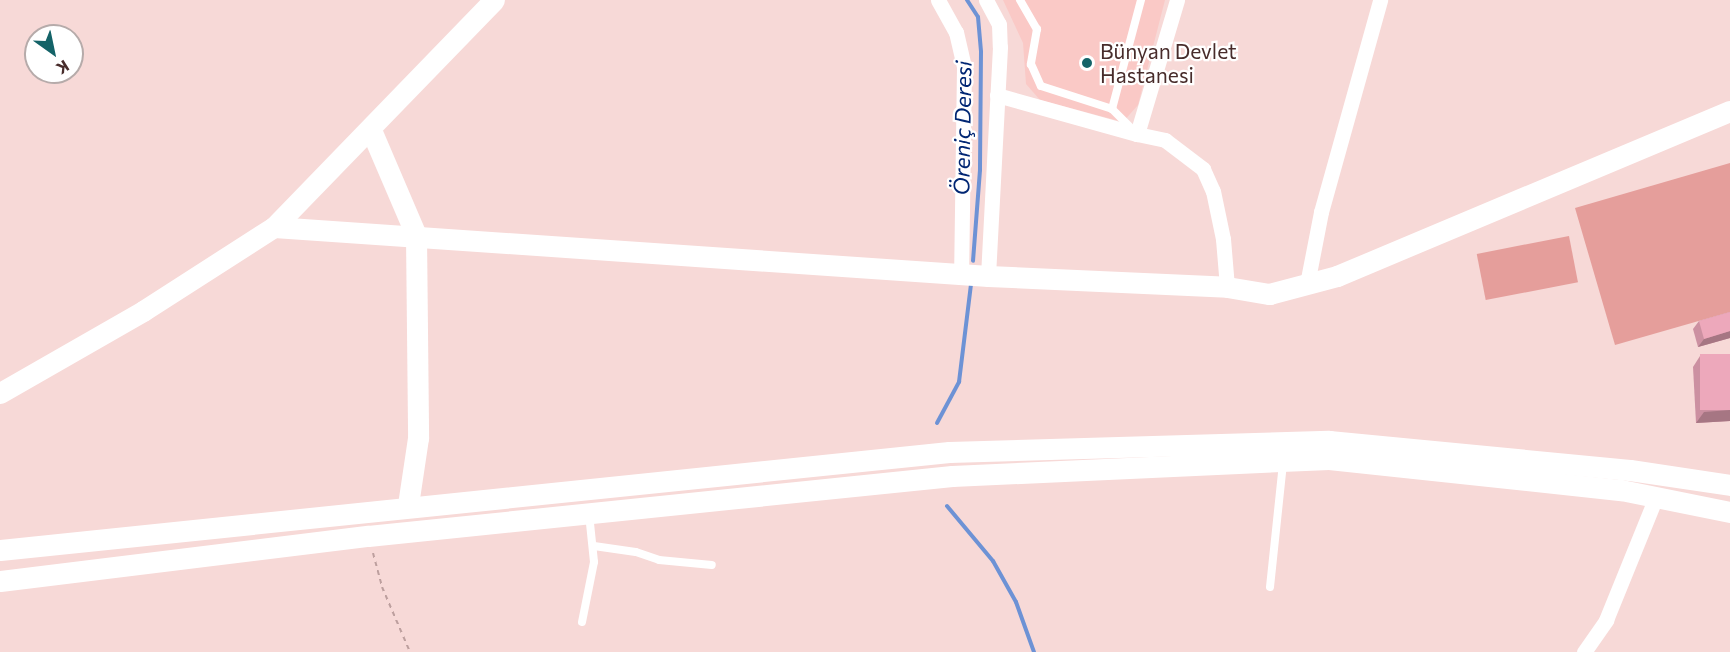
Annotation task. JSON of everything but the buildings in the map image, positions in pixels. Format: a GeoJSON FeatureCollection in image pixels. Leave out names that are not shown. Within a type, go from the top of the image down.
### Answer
{"type":"FeatureCollection","features":[{"type":"Feature","properties":{"kind":"main road"},"geometry":{"type":"LineString","coordinates":[[0,393],[143,311],[274,227],[371,130],[494,0]]}},
{"type":"Feature","properties":{"kind":"main road"},"geometry":{"type":"LineString","coordinates":[[274,227],[988,276],[1227,287],[1269,294],[1337,276],[1730,111]]}},
{"type":"Feature","properties":{"kind":"main road"},"geometry":{"type":"LineString","coordinates":[[371,130],[416,235],[418,438],[408,506]]}},
{"type":"Feature","properties":{"kind":"main road"},"geometry":{"type":"LineString","coordinates":[[0,550],[408,506],[949,452],[1329,441],[1630,470],[1730,485]]}},
{"type":"Feature","properties":{"kind":"main road"},"geometry":{"type":"LineString","coordinates":[[0,581],[368,536],[952,476],[1329,459],[1621,489],[1730,512]]}},
{"type":"Feature","properties":{"kind":"street"},"geometry":{"type":"LineString","coordinates":[[938,0],[956,32],[964,67],[961,274]]}},
{"type":"Feature","properties":{"kind":"street"},"geometry":{"type":"LineString","coordinates":[[986,0],[999,24],[988,276]]}},
{"type":"Feature","properties":{"kind":"street"},"geometry":{"type":"LineString","coordinates":[[1137,134],[1177,0]]}},
{"type":"Feature","properties":{"kind":"street"},"geometry":{"type":"LineString","coordinates":[[1307,284],[1321,212],[1377,5]]}},
{"type":"Feature","properties":{"kind":"street"},"geometry":{"type":"LineString","coordinates":[[997,95],[1165,140],[1203,169],[1213,191],[1224,239],[1227,287]]}},
{"type":"Feature","properties":{"kind":"street"},"geometry":{"type":"LineString","coordinates":[[1584,652],[1606,620],[1656,497]]}},
{"type":"Feature","properties":{"kind":"lane"},"geometry":{"type":"LineString","coordinates":[[1020,0],[1037,29],[1031,64],[1041,86],[1112,109],[1137,134]]}},
{"type":"Feature","properties":{"kind":"lane"},"geometry":{"type":"LineString","coordinates":[[1112,109],[1141,0]]}},
{"type":"Feature","properties":{"kind":"lane"},"geometry":{"type":"LineString","coordinates":[[1270,587],[1283,461]]}},
{"type":"Feature","properties":{"kind":"lane"},"geometry":{"type":"LineString","coordinates":[[582,622],[594,546],[588,513]]}},
{"type":"Feature","properties":{"kind":"lane"},"geometry":{"type":"LineString","coordinates":[[594,546],[636,552],[659,560],[712,565]]}},
{"type":"Feature","properties":{"kind":"path"},"geometry":{"type":"LineString","coordinates":[[368,536],[382,587],[410,652]]}},
{"type":"Feature","properties":{"kind":"shaded area","name":"Bünyan Devlet Hastanesi"},"geometry":{"type":"Polygon","coordinates":[[[1003,0],[1165,0],[1138,105],[1123,122],[1040,100],[1026,84],[1023,43],[1003,0]]]}},
{"type":"Feature","properties":{"kind":"shaded area"},"geometry":{"type":"Polygon","coordinates":[[[1730,163],[1730,312],[1615,345],[1575,208],[1730,163]]]}},
{"type":"Feature","properties":{"kind":"shaded area"},"geometry":{"type":"Polygon","coordinates":[[[1569,236],[1578,282],[1486,300],[1477,254],[1569,236]]]}},
{"type":"Feature","properties":{"kind":"waterway","name":"Öreniç Deresi"},"geometry":{"type":"LineString","coordinates":[[967,0],[978,17],[981,52],[980,170],[973,261]]}},
{"type":"Feature","properties":{"kind":"waterway","name":"Öreniç Deresi"},"geometry":{"type":"LineString","coordinates":[[937,423],[959,382],[971,284]]}},
{"type":"Feature","properties":{"kind":"waterway","name":"Öreniç Deresi"},"geometry":{"type":"LineString","coordinates":[[947,506],[993,561],[1016,602],[1034,652]]}},
{"type":"Feature","properties":{"kind":"place","name":"Bünyan Devlet Hastanesi"},"geometry":{"type":"Point","coordinates":[1087,63]}}]}
